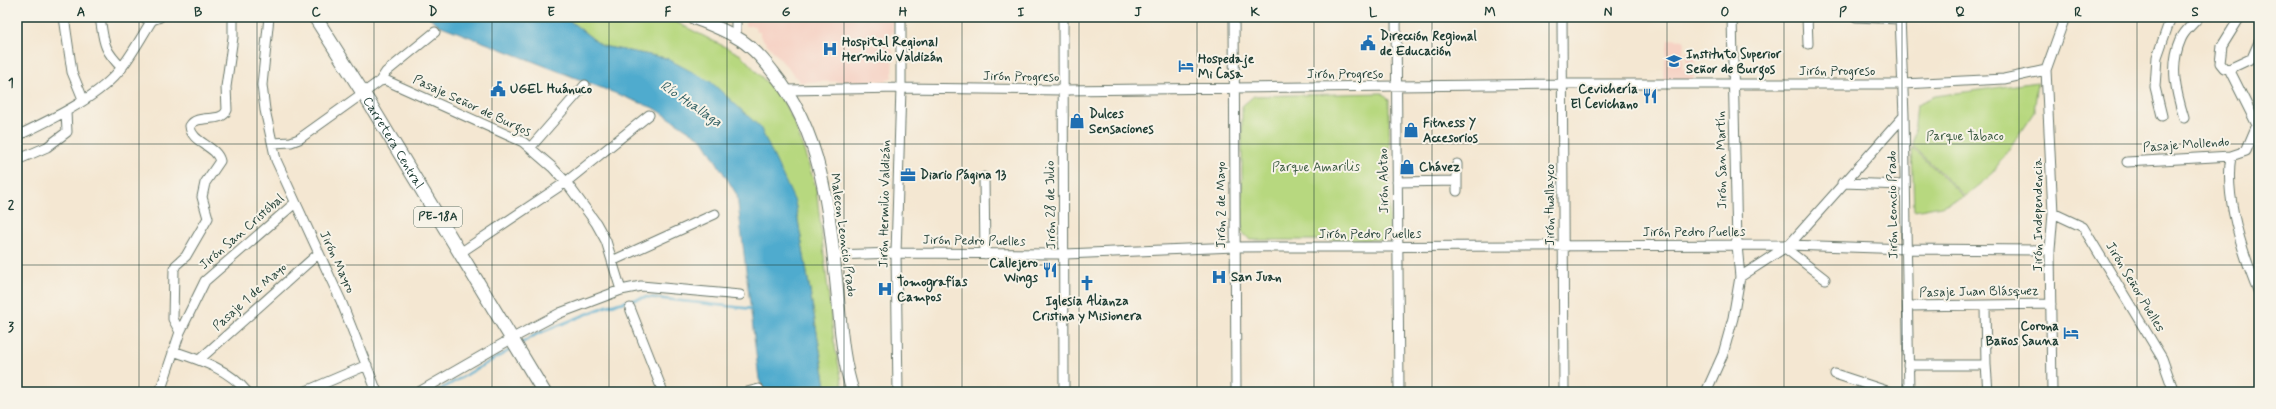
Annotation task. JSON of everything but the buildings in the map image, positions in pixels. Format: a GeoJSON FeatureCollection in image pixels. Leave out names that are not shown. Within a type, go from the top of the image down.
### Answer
{"type":"FeatureCollection","features":[{"type":"Feature","properties":{"kind":"highway","name":"Carretera Central"},"geometry":{"type":"LineString","coordinates":[[315,17],[544,392]]}},
{"type":"Feature","properties":{"kind":"main road","name":"Malecon Leoncio Prado"},"geometry":{"type":"LineString","coordinates":[[692,17],[736,37],[764,61],[787,90],[798,110],[820,172],[833,255],[842,350],[853,392]]}},
{"type":"Feature","properties":{"kind":"street"},"geometry":{"type":"LineString","coordinates":[[64,17],[72,72],[83,99]]}},
{"type":"Feature","properties":{"kind":"street"},"geometry":{"type":"LineString","coordinates":[[100,17],[104,45],[108,54],[122,68]]}},
{"type":"Feature","properties":{"kind":"street"},"geometry":{"type":"LineString","coordinates":[[17,136],[66,112],[99,89],[122,68],[156,19],[141,17]]}},
{"type":"Feature","properties":{"kind":"street"},"geometry":{"type":"LineString","coordinates":[[180,332],[173,320],[174,269],[176,265],[186,256],[208,218],[202,197],[205,183],[220,161],[216,152],[194,136],[190,126],[194,121],[222,116],[227,110],[226,87],[233,37],[233,17]]}},
{"type":"Feature","properties":{"kind":"street","name":"Jirón Mayro"},"geometry":{"type":"LineString","coordinates":[[269,17],[262,85],[265,110],[276,160],[319,253],[377,392]]}},
{"type":"Feature","properties":{"kind":"street"},"geometry":{"type":"LineString","coordinates":[[736,17],[736,37]]}},
{"type":"Feature","properties":{"kind":"street","name":"Jirón Hermilio Valdizán"},"geometry":{"type":"LineString","coordinates":[[898,392],[896,253],[901,88],[901,17]]}},
{"type":"Feature","properties":{"kind":"street","name":"Jirón 28 de Julio"},"geometry":{"type":"LineString","coordinates":[[1063,17],[1065,254],[1064,392]]}},
{"type":"Feature","properties":{"kind":"street","name":"Jirón 2 de Mayo"},"geometry":{"type":"LineString","coordinates":[[1234,17],[1236,392]]}},
{"type":"Feature","properties":{"kind":"street","name":"Jirón Abtao"},"geometry":{"type":"LineString","coordinates":[[1396,17],[1395,86],[1400,392]]}},
{"type":"Feature","properties":{"kind":"street","name":"Jirón Huallayco"},"geometry":{"type":"LineString","coordinates":[[1562,17],[1564,392]]}},
{"type":"Feature","properties":{"kind":"street","name":"Jirón San Martín"},"geometry":{"type":"LineString","coordinates":[[1706,392],[1723,354],[1733,318],[1740,277],[1737,245],[1732,17]]}},
{"type":"Feature","properties":{"kind":"street"},"geometry":{"type":"LineString","coordinates":[[1808,17],[1808,44]]}},
{"type":"Feature","properties":{"kind":"street"},"geometry":{"type":"LineString","coordinates":[[1856,17],[1900,18]]}},
{"type":"Feature","properties":{"kind":"street","name":"Jirón Independencia"},"geometry":{"type":"LineString","coordinates":[[2052,392],[2050,250],[2053,213],[2046,70],[2065,17]]}},
{"type":"Feature","properties":{"kind":"street"},"geometry":{"type":"LineString","coordinates":[[2056,43],[2071,17]]}},
{"type":"Feature","properties":{"kind":"street"},"geometry":{"type":"LineString","coordinates":[[2162,116],[2155,86],[2157,57],[2171,17]]}},
{"type":"Feature","properties":{"kind":"street"},"geometry":{"type":"LineString","coordinates":[[2184,118],[2174,74],[2175,57],[2181,38],[2199,17]]}},
{"type":"Feature","properties":{"kind":"street"},"geometry":{"type":"LineString","coordinates":[[2240,17],[2222,46],[2220,63],[2224,68],[2229,69],[2255,56],[2259,42]]}},
{"type":"Feature","properties":{"kind":"street","name":"Jirón Leoncio Prado"},"geometry":{"type":"LineString","coordinates":[[1900,18],[1904,116],[1909,392]]}},
{"type":"Feature","properties":{"kind":"street"},"geometry":{"type":"LineString","coordinates":[[273,143],[291,142],[299,139],[380,81],[386,72],[435,32]]}},
{"type":"Feature","properties":{"kind":"street","name":"Pasaje Mollendo"},"geometry":{"type":"LineString","coordinates":[[2127,162],[2231,156],[2246,151],[2257,125],[2229,69]]}},
{"type":"Feature","properties":{"kind":"street","name":"Jirón Progreso"},"geometry":{"type":"LineString","coordinates":[[787,90],[901,88],[1063,90],[1234,87],[1733,83],[1903,84],[2004,79],[2046,70]]}},
{"type":"Feature","properties":{"kind":"street","name":"Pasaje Señor de Burgos"},"geometry":{"type":"LineString","coordinates":[[380,81],[385,80],[393,83],[522,142],[530,148],[566,182],[596,223],[606,241],[621,290]]}},
{"type":"Feature","properties":{"kind":"street"},"geometry":{"type":"LineString","coordinates":[[530,148],[585,85]]}},
{"type":"Feature","properties":{"kind":"street"},"geometry":{"type":"LineString","coordinates":[[17,160],[47,147],[65,135],[68,130],[66,112]]}},
{"type":"Feature","properties":{"kind":"street"},"geometry":{"type":"LineString","coordinates":[[460,253],[566,182],[649,115]]}},
{"type":"Feature","properties":{"kind":"street"},"geometry":{"type":"LineString","coordinates":[[1740,277],[1787,246],[1842,183],[1904,116]]}},
{"type":"Feature","properties":{"kind":"street"},"geometry":{"type":"LineString","coordinates":[[2231,156],[2228,173],[2229,190],[2235,217],[2259,292]]}},
{"type":"Feature","properties":{"kind":"street"},"geometry":{"type":"LineString","coordinates":[[1457,164],[1457,191]]}},
{"type":"Feature","properties":{"kind":"street"},"geometry":{"type":"LineString","coordinates":[[984,177],[985,254]]}},
{"type":"Feature","properties":{"kind":"street"},"geometry":{"type":"LineString","coordinates":[[1397,182],[1457,181]]}},
{"type":"Feature","properties":{"kind":"street"},"geometry":{"type":"LineString","coordinates":[[1842,183],[1905,185]]}},
{"type":"Feature","properties":{"kind":"street","name":"Jirón San Cristóbal"},"geometry":{"type":"LineString","coordinates":[[160,392],[180,332],[205,281],[295,202]]}},
{"type":"Feature","properties":{"kind":"street","name":"Jirón Señor Puelles"},"geometry":{"type":"LineString","coordinates":[[2053,213],[2083,227],[2162,358],[2174,392]]}},
{"type":"Feature","properties":{"kind":"street"},"geometry":{"type":"LineString","coordinates":[[612,261],[715,214]]}},
{"type":"Feature","properties":{"kind":"street","name":"Jirón Pedro Puelles"},"geometry":{"type":"LineString","coordinates":[[833,255],[896,253],[1065,254],[1235,247],[1737,245],[1907,249],[2050,250]]}},
{"type":"Feature","properties":{"kind":"street"},"geometry":{"type":"LineString","coordinates":[[1787,246],[1825,279]]}},
{"type":"Feature","properties":{"kind":"street","name":"Pasaje 1 de Mayo"},"geometry":{"type":"LineString","coordinates":[[199,360],[319,253]]}},
{"type":"Feature","properties":{"kind":"street"},"geometry":{"type":"LineString","coordinates":[[419,392],[560,313],[621,290],[640,286],[740,295]]}},
{"type":"Feature","properties":{"kind":"street","name":"Pasaje Juan Blásquez"},"geometry":{"type":"LineString","coordinates":[[1908,306],[2051,304]]}},
{"type":"Feature","properties":{"kind":"street"},"geometry":{"type":"LineString","coordinates":[[1985,306],[1988,392]]}},
{"type":"Feature","properties":{"kind":"street"},"geometry":{"type":"LineString","coordinates":[[630,308],[663,392]]}},
{"type":"Feature","properties":{"kind":"street"},"geometry":{"type":"LineString","coordinates":[[173,351],[199,360],[226,373],[247,392]]}},
{"type":"Feature","properties":{"kind":"street"},"geometry":{"type":"LineString","coordinates":[[304,392],[367,365]]}},
{"type":"Feature","properties":{"kind":"street"},"geometry":{"type":"LineString","coordinates":[[1908,365],[1986,365]]}},
{"type":"Feature","properties":{"kind":"street"},"geometry":{"type":"LineString","coordinates":[[1835,374],[1890,392]]}},
{"type":"Feature","properties":{"kind":"street"},"geometry":{"type":"LineString","coordinates":[[747,392],[759,389]]}},
{"type":"Feature","properties":{"kind":"shaded area","name":"Hospital Regional Hermilio Valdizán"},"geometry":{"type":"Polygon","coordinates":[[[745,17],[892,17],[893,32],[883,42],[893,51],[892,77],[886,81],[800,82],[760,36],[760,32],[756,32],[755,26],[745,26],[745,17]]]}},
{"type":"Feature","properties":{"kind":"shaded area","name":"Instituto Superior Señor de Burgos"},"geometry":{"type":"Polygon","coordinates":[[[1668,39],[1684,40],[1682,69],[1686,69],[1686,52],[1697,52],[1693,81],[1663,81],[1668,39]]]}},
{"type":"Feature","properties":{"kind":"green space"},"geometry":{"type":"Polygon","coordinates":[[[565,17],[666,17],[741,55],[782,99],[795,124],[816,187],[834,341],[844,392],[827,392],[795,202],[666,58],[602,46],[565,17]]]}},
{"type":"Feature","properties":{"kind":"green space","name":"Parque Tabaco"},"geometry":{"type":"Polygon","coordinates":[[[2038,82],[2034,112],[1991,175],[1965,196],[1913,146],[1917,104],[1935,96],[2038,82]]]}},
{"type":"Feature","properties":{"kind":"green space","name":"Parque Amarilis"},"geometry":{"type":"Polygon","coordinates":[[[1382,93],[1389,100],[1390,232],[1383,240],[1251,240],[1242,233],[1242,106],[1254,96],[1382,93]]]}},
{"type":"Feature","properties":{"kind":"green space"},"geometry":{"type":"Polygon","coordinates":[[[1912,147],[1964,197],[1941,206],[1914,211],[1912,147]]]}},
{"type":"Feature","properties":{"kind":"water","name":"Río Huallaga"},"geometry":{"type":"Polygon","coordinates":[[[429,17],[565,17],[602,46],[666,58],[711,82],[760,127],[795,202],[827,392],[764,392],[759,379],[737,195],[703,140],[656,109],[439,25],[429,17]]]}},
{"type":"Feature","properties":{"kind":"waterway"},"geometry":{"type":"LineString","coordinates":[[520,344],[537,334],[607,306],[646,297],[753,309]]}},
{"type":"Feature","properties":{"kind":"waterway"},"geometry":{"type":"LineString","coordinates":[[436,392],[512,349]]}},
{"type":"Feature","properties":{"kind":"place","name":"Dirección Regional de Educación"},"geometry":{"type":"Point","coordinates":[1368,43]}},
{"type":"Feature","properties":{"kind":"place","name":"Hospital Regional Hermilio Valdizán"},"geometry":{"type":"Point","coordinates":[830,49]}},
{"type":"Feature","properties":{"kind":"place","name":"Instituto Superior Señor de Burgos"},"geometry":{"type":"Point","coordinates":[1674,61]}},
{"type":"Feature","properties":{"kind":"place","name":"Hospedaje Mi Casa"},"geometry":{"type":"Point","coordinates":[1186,66]}},
{"type":"Feature","properties":{"kind":"place","name":"UGEL Huánuco"},"geometry":{"type":"Point","coordinates":[498,89]}},
{"type":"Feature","properties":{"kind":"place","name":"Cevichería El Cevichano"},"geometry":{"type":"Point","coordinates":[1650,96]}},
{"type":"Feature","properties":{"kind":"place","name":"Dulces Sensaciones"},"geometry":{"type":"Point","coordinates":[1077,121]}},
{"type":"Feature","properties":{"kind":"place","name":"Fitness Y Accesorios"},"geometry":{"type":"Point","coordinates":[1411,130]}},
{"type":"Feature","properties":{"kind":"place","name":"Chávez"},"geometry":{"type":"Point","coordinates":[1407,167]}},
{"type":"Feature","properties":{"kind":"place","name":"Diario Página 13"},"geometry":{"type":"Point","coordinates":[908,175]}},
{"type":"Feature","properties":{"kind":"place","name":"Callejero Wings"},"geometry":{"type":"Point","coordinates":[1050,270]}},
{"type":"Feature","properties":{"kind":"place","name":"San Juan"},"geometry":{"type":"Point","coordinates":[1219,277]}},
{"type":"Feature","properties":{"kind":"place","name":"Iglesia Alianza Cristina y Misionera"},"geometry":{"type":"Point","coordinates":[1087,283]}},
{"type":"Feature","properties":{"kind":"place","name":"Tomografías Campos"},"geometry":{"type":"Point","coordinates":[885,289]}},
{"type":"Feature","properties":{"kind":"place","name":"Corona Baños Sauna"},"geometry":{"type":"Point","coordinates":[2071,333]}}]}
